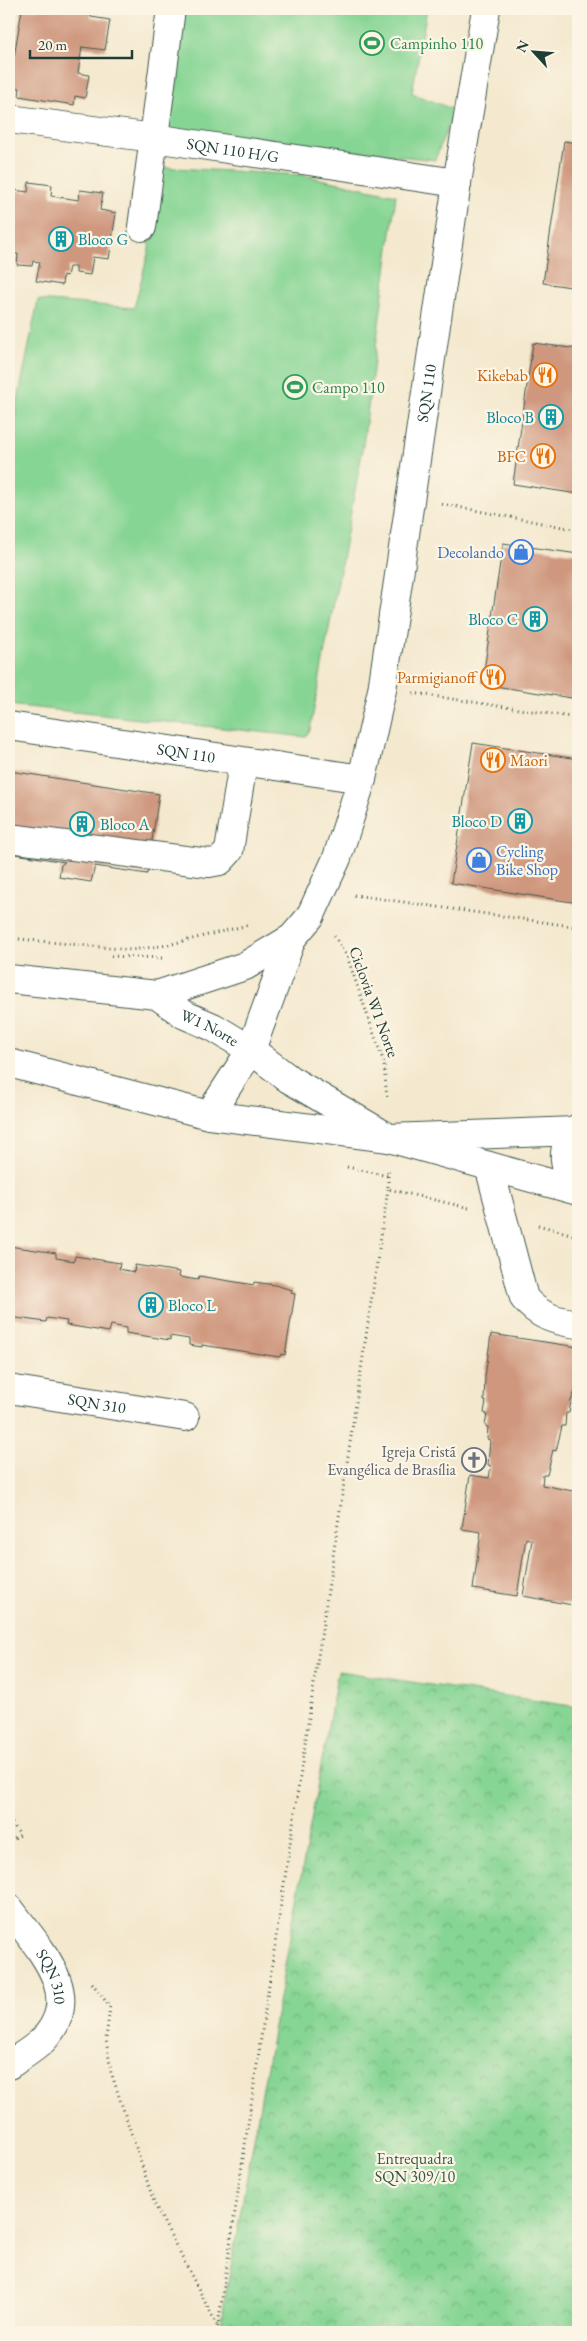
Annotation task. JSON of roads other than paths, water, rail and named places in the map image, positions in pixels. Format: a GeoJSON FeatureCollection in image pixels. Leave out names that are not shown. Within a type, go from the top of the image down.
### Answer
{"type":"FeatureCollection","features":[{"type":"Feature","properties":{"kind":"street"},"geometry":{"type":"LineString","coordinates":[[142,227],[172,9]]}},
{"type":"Feature","properties":{"kind":"street","name":"SQN 110"},"geometry":{"type":"LineString","coordinates":[[158,995],[245,966],[292,938],[310,917],[337,858],[362,779],[382,690],[409,497],[486,9]]}},
{"type":"Feature","properties":{"kind":"street","name":"SQN 110 H/G"},"geometry":{"type":"LineString","coordinates":[[9,119],[154,138],[457,184]]}},
{"type":"Feature","properties":{"kind":"street","name":"SQN 110"},"geometry":{"type":"LineString","coordinates":[[9,726],[362,779]]}},
{"type":"Feature","properties":{"kind":"street"},"geometry":{"type":"LineString","coordinates":[[9,838],[209,862],[220,861],[229,851],[243,762]]}},
{"type":"Feature","properties":{"kind":"street","name":"SQN 110"},"geometry":{"type":"LineString","coordinates":[[209,1115],[251,1050],[292,938]]}},
{"type":"Feature","properties":{"kind":"street"},"geometry":{"type":"LineString","coordinates":[[9,979],[158,995]]}},
{"type":"Feature","properties":{"kind":"street","name":"W1 Norte"},"geometry":{"type":"LineString","coordinates":[[158,995],[185,1015],[213,1027],[251,1050],[289,1079],[389,1138],[577,1130]]}},
{"type":"Feature","properties":{"kind":"street","name":"W1 Norte"},"geometry":{"type":"LineString","coordinates":[[9,1063],[209,1115],[389,1138],[578,1190]]}},
{"type":"Feature","properties":{"kind":"street"},"geometry":{"type":"LineString","coordinates":[[577,1130],[566,1148],[564,1159],[565,1170],[578,1190]]}},
{"type":"Feature","properties":{"kind":"street"},"geometry":{"type":"LineString","coordinates":[[489,1166],[524,1298],[544,1317],[578,1324]]}},
{"type":"Feature","properties":{"kind":"street","name":"SQN 310"},"geometry":{"type":"LineString","coordinates":[[9,1389],[185,1417]]}},
{"type":"Feature","properties":{"kind":"street","name":"SQN 310"},"geometry":{"type":"LineString","coordinates":[[9,1908],[59,1981],[62,2003],[58,2020],[43,2041],[9,2065]]}},
{"type":"Feature","properties":{"kind":"place","name":"Campinho 110"},"geometry":{"type":"Point","coordinates":[372,43]}},
{"type":"Feature","properties":{"kind":"place","name":"Bloco G"},"geometry":{"type":"Point","coordinates":[61,239]}},
{"type":"Feature","properties":{"kind":"place","name":"Kikebab"},"geometry":{"type":"Point","coordinates":[545,375]}},
{"type":"Feature","properties":{"kind":"place","name":"Campo 110"},"geometry":{"type":"Point","coordinates":[295,387]}},
{"type":"Feature","properties":{"kind":"place","name":"Bloco B"},"geometry":{"type":"Point","coordinates":[551,417]}},
{"type":"Feature","properties":{"kind":"place","name":"BFC"},"geometry":{"type":"Point","coordinates":[543,456]}},
{"type":"Feature","properties":{"kind":"place","name":"Decolando"},"geometry":{"type":"Point","coordinates":[521,552]}},
{"type":"Feature","properties":{"kind":"place","name":"Bloco C"},"geometry":{"type":"Point","coordinates":[535,619]}},
{"type":"Feature","properties":{"kind":"place","name":"Parmigianoff"},"geometry":{"type":"Point","coordinates":[493,677]}},
{"type":"Feature","properties":{"kind":"place","name":"Maori"},"geometry":{"type":"Point","coordinates":[493,760]}},
{"type":"Feature","properties":{"kind":"place","name":"Bloco D"},"geometry":{"type":"Point","coordinates":[520,821]}},
{"type":"Feature","properties":{"kind":"place","name":"Bloco A"},"geometry":{"type":"Point","coordinates":[82,824]}},
{"type":"Feature","properties":{"kind":"place","name":"Cycling Bike Shop"},"geometry":{"type":"Point","coordinates":[479,860]}},
{"type":"Feature","properties":{"kind":"place","name":"Bloco L"},"geometry":{"type":"Point","coordinates":[151,1305]}},
{"type":"Feature","properties":{"kind":"place","name":"Igreja Cristã Evangélica de Brasília"},"geometry":{"type":"Point","coordinates":[474,1460]}},
{"type":"Feature","properties":{"kind":"park label","name":"Entrequadra SQN 309/10"},"geometry":{"type":"Point","coordinates":[415,2167]}}]}
